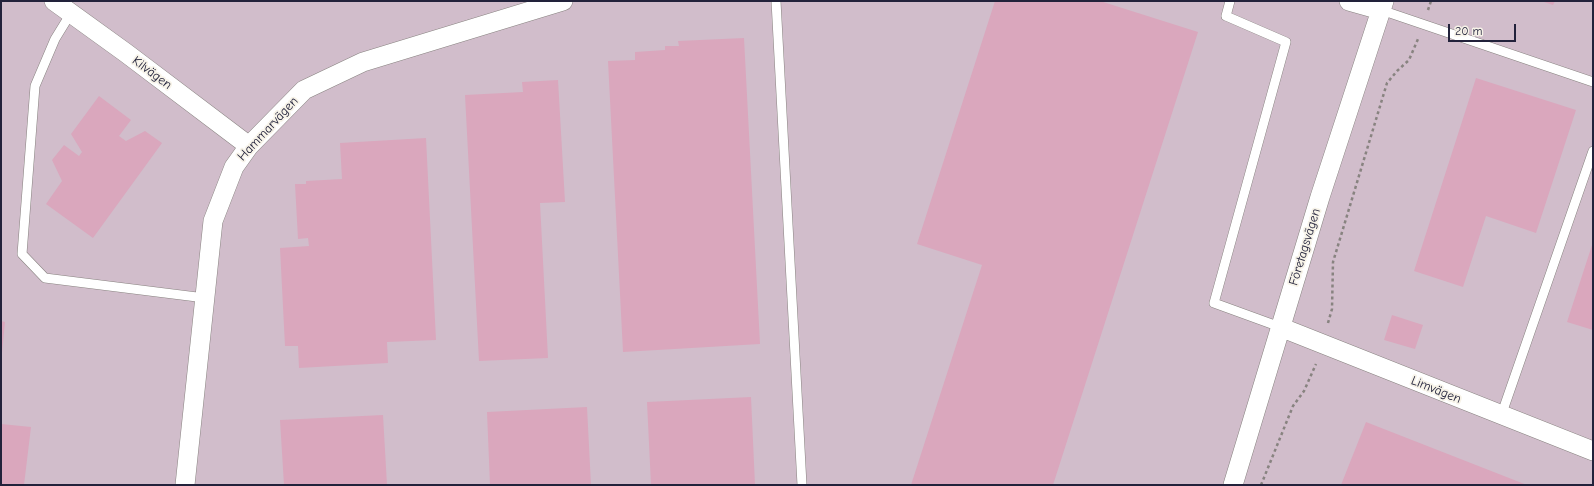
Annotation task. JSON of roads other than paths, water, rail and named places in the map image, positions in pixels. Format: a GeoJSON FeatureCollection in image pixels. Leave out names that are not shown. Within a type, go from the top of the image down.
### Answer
{"type":"FeatureCollection","features":[{"type":"Feature","properties":{"kind":"street","name":"Kilvägen"},"geometry":{"type":"LineString","coordinates":[[54,1],[126,52],[249,146]]}},
{"type":"Feature","properties":{"kind":"street","name":"Hammarvägen"},"geometry":{"type":"LineString","coordinates":[[185,485],[213,221],[234,167],[249,146],[304,90],[363,62],[563,1]]}},
{"type":"Feature","properties":{"kind":"street"},"geometry":{"type":"LineString","coordinates":[[1349,1],[1383,6]]}},
{"type":"Feature","properties":{"kind":"street","name":"Företagsvägen"},"geometry":{"type":"LineString","coordinates":[[1233,485],[1320,197],[1383,6]]}},
{"type":"Feature","properties":{"kind":"street","name":"Limvägen"},"geometry":{"type":"LineString","coordinates":[[1280,327],[1501,416],[1593,451]]}},
{"type":"Feature","properties":{"kind":"lane"},"geometry":{"type":"LineString","coordinates":[[776,1],[802,485]]}},
{"type":"Feature","properties":{"kind":"lane"},"geometry":{"type":"LineString","coordinates":[[1230,1],[1226,16],[1286,42],[1214,303],[1280,327]]}},
{"type":"Feature","properties":{"kind":"lane"},"geometry":{"type":"LineString","coordinates":[[1383,6],[1423,24],[1593,82]]}},
{"type":"Feature","properties":{"kind":"lane"},"geometry":{"type":"LineString","coordinates":[[71,13],[55,39],[36,86],[22,254],[45,278],[205,298]]}},
{"type":"Feature","properties":{"kind":"lane"},"geometry":{"type":"LineString","coordinates":[[1501,416],[1593,151]]}}]}
